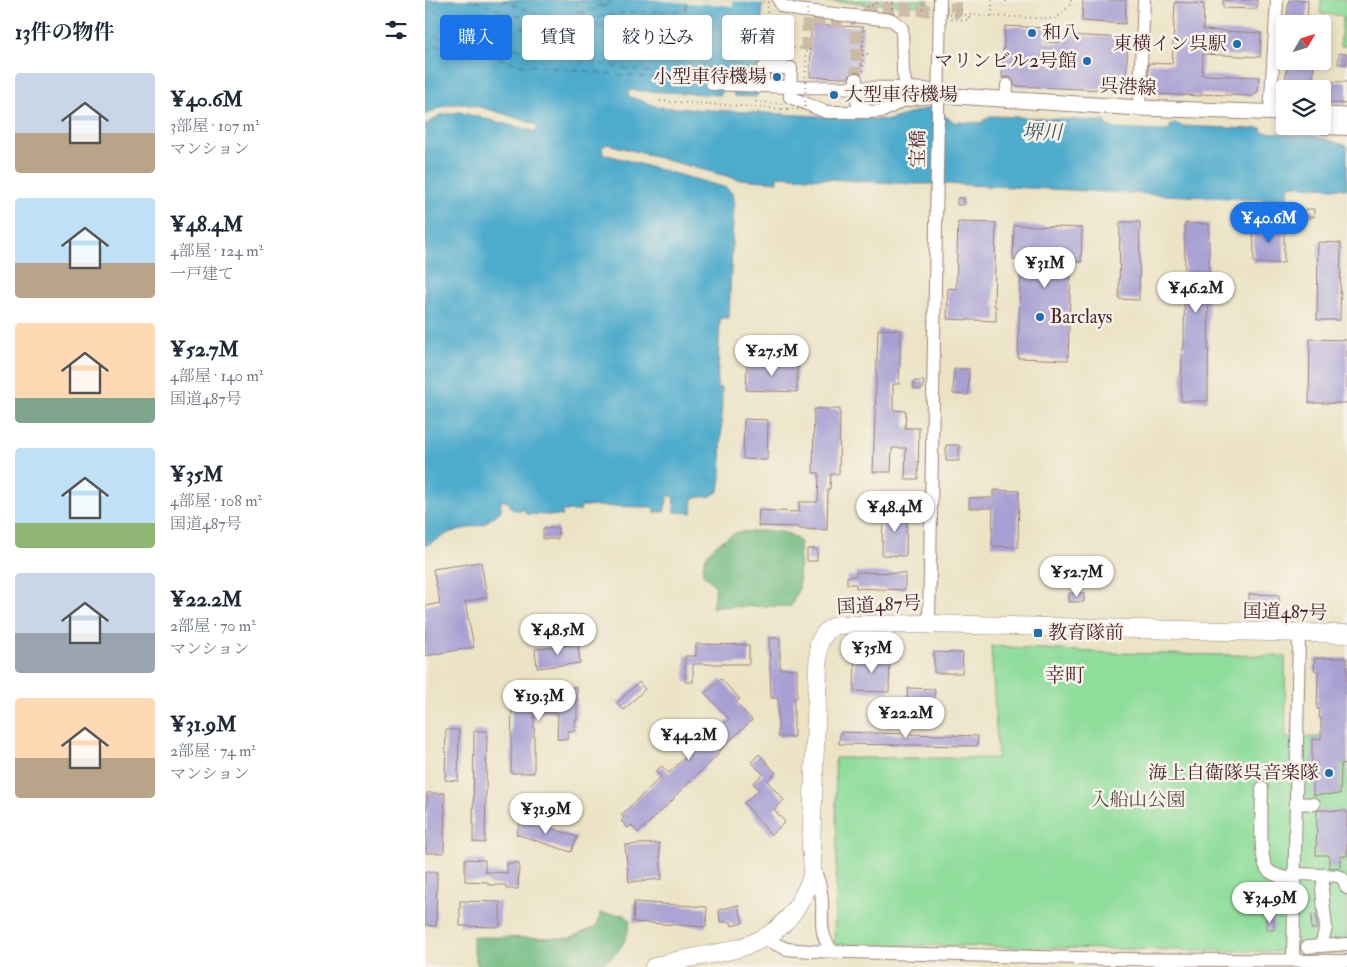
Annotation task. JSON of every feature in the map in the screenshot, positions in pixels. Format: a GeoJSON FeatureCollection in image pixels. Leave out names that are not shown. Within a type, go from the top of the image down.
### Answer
{"type":"FeatureCollection","features":[{"type":"Feature","properties":{"kind":"highway","name":"国道487号"},"geometry":{"type":"LineString","coordinates":[[654,967],[725,953],[764,939],[781,928],[794,913],[811,883],[819,643],[824,633],[830,628],[837,625],[929,624],[1347,634]]}},
{"type":"Feature","properties":{"kind":"main road","name":"呉港線"},"geometry":{"type":"LineString","coordinates":[[939,95],[1006,93],[1139,108],[1276,113]]}},
{"type":"Feature","properties":{"kind":"main road"},"geometry":{"type":"LineString","coordinates":[[1331,115],[1347,116]]}},
{"type":"Feature","properties":{"kind":"street"},"geometry":{"type":"LineString","coordinates":[[779,0],[782,6],[798,6],[892,20],[902,28],[904,80],[909,88]]}},
{"type":"Feature","properties":{"kind":"street","name":"宝橋"},"geometry":{"type":"LineString","coordinates":[[929,624],[940,0]]}},
{"type":"Feature","properties":{"kind":"street"},"geometry":{"type":"LineString","coordinates":[[1139,108],[1144,0]]}},
{"type":"Feature","properties":{"kind":"street"},"geometry":{"type":"LineString","coordinates":[[1277,0],[1278,80]]}},
{"type":"Feature","properties":{"kind":"street"},"geometry":{"type":"LineString","coordinates":[[758,87],[763,82],[763,68],[791,68],[788,96]]}},
{"type":"Feature","properties":{"kind":"street"},"geometry":{"type":"LineString","coordinates":[[712,84],[758,87],[788,96],[826,112],[883,111],[902,101],[939,95]]}},
{"type":"Feature","properties":{"kind":"street"},"geometry":{"type":"LineString","coordinates":[[788,96],[857,89],[909,88],[926,89],[939,95]]}},
{"type":"Feature","properties":{"kind":"street"},"geometry":{"type":"LineString","coordinates":[[857,89],[863,108],[869,112]]}},
{"type":"Feature","properties":{"kind":"street"},"geometry":{"type":"LineString","coordinates":[[788,96],[816,98]]}},
{"type":"Feature","properties":{"kind":"street"},"geometry":{"type":"LineString","coordinates":[[1331,128],[1347,129]]}},
{"type":"Feature","properties":{"kind":"street"},"geometry":{"type":"LineString","coordinates":[[1293,960],[1299,633]]}},
{"type":"Feature","properties":{"kind":"street"},"geometry":{"type":"LineString","coordinates":[[1262,788],[1263,864],[1269,871],[1279,877],[1336,874],[1342,878],[1347,888]]}},
{"type":"Feature","properties":{"kind":"street"},"geometry":{"type":"LineString","coordinates":[[1295,804],[1314,804]]}},
{"type":"Feature","properties":{"kind":"street"},"geometry":{"type":"LineString","coordinates":[[813,866],[822,893],[822,931],[826,943],[832,951]]}},
{"type":"Feature","properties":{"kind":"street"},"geometry":{"type":"LineString","coordinates":[[1321,945],[1326,928],[1322,890],[1324,876]]}},
{"type":"Feature","properties":{"kind":"street"},"geometry":{"type":"LineString","coordinates":[[764,939],[787,948],[1114,963],[1347,961]]}},
{"type":"Feature","properties":{"kind":"street"},"geometry":{"type":"LineString","coordinates":[[1307,947],[1347,944]]}},
{"type":"Feature","properties":{"kind":"path"},"geometry":{"type":"LineString","coordinates":[[892,14],[893,0]]}},
{"type":"Feature","properties":{"kind":"path"},"geometry":{"type":"LineString","coordinates":[[923,0],[923,10]]}},
{"type":"Feature","properties":{"kind":"path"},"geometry":{"type":"LineString","coordinates":[[992,0],[992,16]]}},
{"type":"Feature","properties":{"kind":"path"},"geometry":{"type":"LineString","coordinates":[[950,14],[1056,19],[1071,4],[1071,0]]}},
{"type":"Feature","properties":{"kind":"path"},"geometry":{"type":"LineString","coordinates":[[660,100],[805,110],[806,50],[811,50],[764,47],[768,2],[763,1]]}},
{"type":"Feature","properties":{"kind":"path"},"geometry":{"type":"LineString","coordinates":[[798,6],[808,19]]}},
{"type":"Feature","properties":{"kind":"path"},"geometry":{"type":"LineString","coordinates":[[956,10],[962,10],[962,14]]}},
{"type":"Feature","properties":{"kind":"path"},"geometry":{"type":"LineString","coordinates":[[949,19],[969,20],[969,15]]}},
{"type":"Feature","properties":{"kind":"path"},"geometry":{"type":"LineString","coordinates":[[857,89],[863,54],[862,16]]}},
{"type":"Feature","properties":{"kind":"path"},"geometry":{"type":"LineString","coordinates":[[863,54],[869,54]]}},
{"type":"Feature","properties":{"kind":"path"},"geometry":{"type":"LineString","coordinates":[[755,107],[756,102],[788,96]]}},
{"type":"Feature","properties":{"kind":"green space"},"geometry":{"type":"Polygon","coordinates":[[[808,0],[929,0],[927,6],[808,0]]]}},
{"type":"Feature","properties":{"kind":"green space"},"geometry":{"type":"Polygon","coordinates":[[[1321,0],[1347,0],[1347,46],[1340,46],[1343,16],[1320,13],[1321,0]]]}},
{"type":"Feature","properties":{"kind":"green space"},"geometry":{"type":"Polygon","coordinates":[[[738,532],[781,532],[789,534],[800,543],[799,588],[791,606],[712,607],[716,587],[703,574],[705,559],[718,543],[738,532]]]}},
{"type":"Feature","properties":{"kind":"green space","name":"入船山公園"},"geometry":{"type":"Polygon","coordinates":[[[991,646],[1111,653],[1285,656],[1286,738],[1347,736],[1347,953],[834,944],[837,856],[835,758],[998,758],[991,646]]]}},
{"type":"Feature","properties":{"kind":"green space"},"geometry":{"type":"Polygon","coordinates":[[[600,913],[625,915],[630,920],[622,945],[614,955],[602,963],[587,967],[567,964],[478,967],[472,937],[569,938],[593,928],[598,923],[600,913]]]}},
{"type":"Feature","properties":{"kind":"water","name":"堺川"},"geometry":{"type":"Polygon","coordinates":[[[425,0],[763,0],[762,15],[722,15],[722,60],[759,60],[757,97],[734,96],[734,91],[722,90],[721,95],[629,90],[628,96],[658,107],[889,120],[931,107],[954,122],[980,123],[990,116],[996,116],[1103,120],[1106,122],[1105,125],[1116,129],[1163,131],[1170,129],[1170,126],[1175,123],[1182,126],[1261,128],[1262,132],[1276,133],[1276,135],[1311,135],[1347,146],[1347,189],[1289,185],[1287,201],[777,176],[777,182],[737,179],[608,144],[602,147],[604,154],[727,188],[734,196],[729,318],[720,318],[717,388],[722,388],[721,477],[719,491],[711,496],[693,498],[692,513],[675,512],[673,496],[668,496],[664,512],[655,512],[654,507],[581,506],[580,511],[561,511],[563,516],[526,514],[525,510],[513,510],[508,502],[501,500],[501,511],[484,524],[451,532],[425,546],[425,125],[440,115],[459,112],[533,131],[536,131],[538,128],[535,124],[472,105],[446,105],[425,115],[425,0]]]}},
{"type":"Feature","properties":{"kind":"pier"},"geometry":{"type":"Polygon","coordinates":[[[651,0],[705,0],[705,4],[651,0]]]}},
{"type":"Feature","properties":{"kind":"pier"},"geometry":{"type":"Polygon","coordinates":[[[706,0],[763,0],[763,4],[733,1],[733,6],[706,4],[706,0]]]}},
{"type":"Feature","properties":{"kind":"building"},"geometry":{"type":"Polygon","coordinates":[[[1083,0],[1126,0],[1125,24],[1082,21],[1083,0]]]}},
{"type":"Feature","properties":{"kind":"building"},"geometry":{"type":"Polygon","coordinates":[[[1223,0],[1257,0],[1257,9],[1223,8],[1223,0]]]}},
{"type":"Feature","properties":{"kind":"building"},"geometry":{"type":"Polygon","coordinates":[[[1289,0],[1308,0],[1307,15],[1287,15],[1289,0]]]}},
{"type":"Feature","properties":{"kind":"building"},"geometry":{"type":"Polygon","coordinates":[[[1175,2],[1204,4],[1203,30],[1261,33],[1260,57],[1203,54],[1202,75],[1259,77],[1258,91],[1252,96],[1201,94],[1201,96],[1156,94],[1148,87],[1149,63],[1172,64],[1175,2]]]}},
{"type":"Feature","properties":{"kind":"building"},"geometry":{"type":"Polygon","coordinates":[[[811,25],[863,27],[861,73],[852,72],[848,78],[810,77],[811,25]]]}},
{"type":"Feature","properties":{"kind":"building","name":"マリンビル2号館"},"geometry":{"type":"Polygon","coordinates":[[[1005,26],[1046,28],[1045,42],[1065,43],[1066,35],[1128,38],[1126,91],[1015,86],[1011,78],[1002,78],[1005,26]]]}},
{"type":"Feature","properties":{"kind":"building"},"geometry":{"type":"Polygon","coordinates":[[[1339,53],[1347,54],[1347,64],[1338,64],[1339,53]]]}},
{"type":"Feature","properties":{"kind":"building"},"geometry":{"type":"Polygon","coordinates":[[[1286,70],[1314,70],[1313,80],[1286,80],[1286,70]]]}},
{"type":"Feature","properties":{"kind":"building"},"geometry":{"type":"Polygon","coordinates":[[[1331,82],[1347,82],[1347,104],[1331,103],[1331,82]]]}},
{"type":"Feature","properties":{"kind":"building"},"geometry":{"type":"Polygon","coordinates":[[[957,198],[964,198],[964,205],[957,205],[957,198]]]}},
{"type":"Feature","properties":{"kind":"building"},"geometry":{"type":"Polygon","coordinates":[[[1306,209],[1314,209],[1314,217],[1305,217],[1306,209]]]}},
{"type":"Feature","properties":{"kind":"building"},"geometry":{"type":"Polygon","coordinates":[[[958,222],[996,223],[994,306],[996,306],[996,321],[947,319],[948,288],[956,289],[958,222]]]}},
{"type":"Feature","properties":{"kind":"building"},"geometry":{"type":"Polygon","coordinates":[[[1120,222],[1140,222],[1139,300],[1119,299],[1120,222]]]}},
{"type":"Feature","properties":{"kind":"building"},"geometry":{"type":"Polygon","coordinates":[[[1185,223],[1209,224],[1208,401],[1181,401],[1182,349],[1184,349],[1185,223]]]}},
{"type":"Feature","properties":{"kind":"building"},"geometry":{"type":"Polygon","coordinates":[[[1014,225],[1082,228],[1081,262],[1071,262],[1068,360],[1018,358],[1021,260],[1013,260],[1014,225]]]}},
{"type":"Feature","properties":{"kind":"building"},"geometry":{"type":"Polygon","coordinates":[[[1253,226],[1284,226],[1284,263],[1254,263],[1253,226]]]}},
{"type":"Feature","properties":{"kind":"building"},"geometry":{"type":"Polygon","coordinates":[[[1318,242],[1341,243],[1340,320],[1317,320],[1318,242]]]}},
{"type":"Feature","properties":{"kind":"building"},"geometry":{"type":"Polygon","coordinates":[[[878,329],[901,330],[899,384],[893,384],[893,410],[906,411],[905,428],[919,428],[918,479],[905,479],[906,448],[892,448],[891,472],[873,472],[878,329]]]}},
{"type":"Feature","properties":{"kind":"building"},"geometry":{"type":"Polygon","coordinates":[[[1310,339],[1347,340],[1347,403],[1309,403],[1310,339]]]}},
{"type":"Feature","properties":{"kind":"building"},"geometry":{"type":"Polygon","coordinates":[[[747,362],[797,364],[797,392],[746,390],[747,362]]]}},
{"type":"Feature","properties":{"kind":"building"},"geometry":{"type":"Polygon","coordinates":[[[954,369],[969,369],[968,395],[953,394],[954,369]]]}},
{"type":"Feature","properties":{"kind":"building"},"geometry":{"type":"Polygon","coordinates":[[[914,381],[924,381],[923,389],[914,389],[914,381]]]}},
{"type":"Feature","properties":{"kind":"building"},"geometry":{"type":"Polygon","coordinates":[[[814,409],[840,409],[839,474],[831,474],[830,489],[828,489],[827,530],[758,526],[759,510],[799,512],[799,502],[818,502],[819,473],[813,473],[814,409]]]}},
{"type":"Feature","properties":{"kind":"building"},"geometry":{"type":"Polygon","coordinates":[[[744,419],[768,420],[767,460],[743,459],[744,419]]]}},
{"type":"Feature","properties":{"kind":"building"},"geometry":{"type":"Polygon","coordinates":[[[946,445],[959,445],[959,461],[946,461],[946,445]]]}},
{"type":"Feature","properties":{"kind":"building"},"geometry":{"type":"Polygon","coordinates":[[[993,490],[1019,491],[1018,547],[992,546],[993,508],[969,508],[969,498],[993,498],[993,490]]]}},
{"type":"Feature","properties":{"kind":"building"},"geometry":{"type":"Polygon","coordinates":[[[883,510],[907,511],[906,556],[882,555],[883,510]]]}},
{"type":"Feature","properties":{"kind":"building"},"geometry":{"type":"Polygon","coordinates":[[[543,528],[558,528],[558,539],[543,539],[543,528]]]}},
{"type":"Feature","properties":{"kind":"building"},"geometry":{"type":"Polygon","coordinates":[[[807,549],[817,549],[817,561],[807,561],[807,549]]]}},
{"type":"Feature","properties":{"kind":"building"},"geometry":{"type":"Polygon","coordinates":[[[481,562],[487,597],[465,602],[474,647],[425,656],[425,606],[440,603],[433,569],[481,562]]]}},
{"type":"Feature","properties":{"kind":"building"},"geometry":{"type":"Polygon","coordinates":[[[856,572],[905,573],[905,590],[856,588],[856,584],[847,584],[847,576],[856,576],[856,572]]]}},
{"type":"Feature","properties":{"kind":"building"},"geometry":{"type":"Polygon","coordinates":[[[1069,593],[1084,593],[1084,602],[1069,602],[1069,593]]]}},
{"type":"Feature","properties":{"kind":"building"},"geometry":{"type":"Polygon","coordinates":[[[1249,594],[1279,595],[1279,607],[1249,607],[1249,594]]]}},
{"type":"Feature","properties":{"kind":"building"},"geometry":{"type":"Polygon","coordinates":[[[769,638],[780,638],[780,669],[797,669],[797,698],[794,698],[794,737],[778,737],[778,698],[771,698],[769,638]]]}},
{"type":"Feature","properties":{"kind":"building"},"geometry":{"type":"Polygon","coordinates":[[[578,644],[580,663],[537,668],[535,649],[578,644]]]}},
{"type":"Feature","properties":{"kind":"building"},"geometry":{"type":"Polygon","coordinates":[[[696,644],[749,645],[749,664],[693,664],[693,682],[685,682],[685,656],[696,656],[696,644]]]}},
{"type":"Feature","properties":{"kind":"building"},"geometry":{"type":"Polygon","coordinates":[[[934,652],[963,653],[962,673],[934,673],[934,652]]]}},
{"type":"Feature","properties":{"kind":"building"},"geometry":{"type":"Polygon","coordinates":[[[855,655],[890,657],[889,692],[854,691],[855,655]]]}},
{"type":"Feature","properties":{"kind":"building"},"geometry":{"type":"Polygon","coordinates":[[[1315,658],[1347,658],[1347,763],[1341,764],[1340,794],[1313,795],[1313,781],[1316,781],[1317,763],[1312,763],[1312,739],[1321,739],[1320,709],[1317,709],[1318,671],[1314,670],[1315,658]]]}},
{"type":"Feature","properties":{"kind":"building"},"geometry":{"type":"Polygon","coordinates":[[[721,679],[740,699],[736,703],[752,720],[638,833],[631,825],[628,828],[621,821],[624,818],[621,815],[661,777],[656,771],[662,766],[669,773],[698,745],[691,738],[697,732],[706,740],[729,719],[705,693],[721,679]]]}},
{"type":"Feature","properties":{"kind":"building"},"geometry":{"type":"Polygon","coordinates":[[[639,682],[645,689],[624,710],[617,703],[639,682]]]}},
{"type":"Feature","properties":{"kind":"building"},"geometry":{"type":"Polygon","coordinates":[[[558,687],[577,687],[575,731],[568,731],[568,739],[557,739],[558,713],[534,713],[534,773],[511,773],[512,691],[558,692],[558,687]]]}},
{"type":"Feature","properties":{"kind":"building"},"geometry":{"type":"Polygon","coordinates":[[[908,688],[935,689],[934,701],[907,700],[908,688]]]}},
{"type":"Feature","properties":{"kind":"building"},"geometry":{"type":"Polygon","coordinates":[[[446,730],[459,730],[458,781],[445,780],[446,730]]]}},
{"type":"Feature","properties":{"kind":"building"},"geometry":{"type":"Polygon","coordinates":[[[474,731],[487,731],[485,843],[473,842],[474,731]]]}},
{"type":"Feature","properties":{"kind":"building"},"geometry":{"type":"Polygon","coordinates":[[[840,732],[978,736],[977,746],[839,744],[840,732]]]}},
{"type":"Feature","properties":{"kind":"building"},"geometry":{"type":"Polygon","coordinates":[[[759,754],[776,773],[767,781],[784,800],[774,809],[785,822],[771,835],[744,803],[759,790],[753,783],[763,774],[751,762],[759,754]]]}},
{"type":"Feature","properties":{"kind":"building"},"geometry":{"type":"Polygon","coordinates":[[[427,793],[445,793],[444,853],[426,853],[427,793]]]}},
{"type":"Feature","properties":{"kind":"building"},"geometry":{"type":"Polygon","coordinates":[[[1317,811],[1347,811],[1347,856],[1340,856],[1340,868],[1329,867],[1329,855],[1316,855],[1317,811]]]}},
{"type":"Feature","properties":{"kind":"building"},"geometry":{"type":"Polygon","coordinates":[[[522,818],[577,837],[571,852],[516,834],[522,818]]]}},
{"type":"Feature","properties":{"kind":"building"},"geometry":{"type":"Polygon","coordinates":[[[659,843],[662,879],[629,882],[625,845],[659,843]]]}},
{"type":"Feature","properties":{"kind":"building"},"geometry":{"type":"Polygon","coordinates":[[[465,859],[485,860],[485,872],[507,873],[507,863],[519,863],[518,889],[506,889],[506,885],[488,885],[488,882],[465,881],[465,859]]]}},
{"type":"Feature","properties":{"kind":"building"},"geometry":{"type":"Polygon","coordinates":[[[425,872],[437,872],[436,926],[425,925],[425,872]]]}},
{"type":"Feature","properties":{"kind":"building"},"geometry":{"type":"Polygon","coordinates":[[[460,901],[500,902],[500,927],[460,926],[460,901]]]}},
{"type":"Feature","properties":{"kind":"building"},"geometry":{"type":"Polygon","coordinates":[[[634,902],[707,907],[706,927],[633,922],[634,902]]]}},
{"type":"Feature","properties":{"kind":"building"},"geometry":{"type":"Polygon","coordinates":[[[738,905],[743,923],[732,926],[731,922],[720,922],[719,910],[738,905]]]}},
{"type":"Feature","properties":{"kind":"building"},"geometry":{"type":"Polygon","coordinates":[[[1312,914],[1316,915],[1317,929],[1311,929],[1312,914]]]}},
{"type":"Feature","properties":{"kind":"building"},"geometry":{"type":"Polygon","coordinates":[[[1266,918],[1274,918],[1274,930],[1266,930],[1266,918]]]}},
{"type":"Feature","properties":{"kind":"ferry route"},"geometry":{"type":"LineString","coordinates":[[474,0],[522,17],[547,20],[578,15],[620,0]]}},
{"type":"Feature","properties":{"kind":"ferry route"},"geometry":{"type":"LineString","coordinates":[[502,0],[539,15],[567,15],[611,2]]}},
{"type":"Feature","properties":{"kind":"ferry route"},"geometry":{"type":"LineString","coordinates":[[425,51],[452,39],[623,13],[685,11],[687,2],[680,46],[654,58],[591,21],[574,0]]}},
{"type":"Feature","properties":{"kind":"ferry route"},"geometry":{"type":"LineString","coordinates":[[425,6],[508,47],[707,83]]}},
{"type":"Feature","properties":{"kind":"ferry route"},"geometry":{"type":"LineString","coordinates":[[425,32],[517,64],[699,83]]}},
{"type":"Feature","properties":{"kind":"tunnel"},"geometry":{"type":"LineString","coordinates":[[806,50],[808,19],[848,21],[875,8],[956,12],[956,0]]}},
{"type":"Feature","properties":{"kind":"tunnel"},"geometry":{"type":"LineString","coordinates":[[856,79],[857,27]]}},
{"type":"Feature","properties":{"kind":"place","name":"和八"},"geometry":{"type":"Point","coordinates":[1032,33]}},
{"type":"Feature","properties":{"kind":"place","name":"東横イン呉駅"},"geometry":{"type":"Point","coordinates":[1237,44]}},
{"type":"Feature","properties":{"kind":"place","name":"マリンビル2号館"},"geometry":{"type":"Point","coordinates":[1087,61]}},
{"type":"Feature","properties":{"kind":"place","name":"小型車待機場"},"geometry":{"type":"Point","coordinates":[777,77]}},
{"type":"Feature","properties":{"kind":"place","name":"大型車待機場"},"geometry":{"type":"Point","coordinates":[834,95]}},
{"type":"Feature","properties":{"kind":"place","name":"Barclays"},"geometry":{"type":"Point","coordinates":[1040,317]}},
{"type":"Feature","properties":{"kind":"place","name":"教育隊前"},"geometry":{"type":"Point","coordinates":[1038,633]}},
{"type":"Feature","properties":{"kind":"place","name":"海上自衛隊呉音楽隊"},"geometry":{"type":"Point","coordinates":[1329,773]}},
{"type":"Feature","properties":{"kind":"district","name":"幸町"},"geometry":{"type":"Point","coordinates":[1065,675]}}]}
